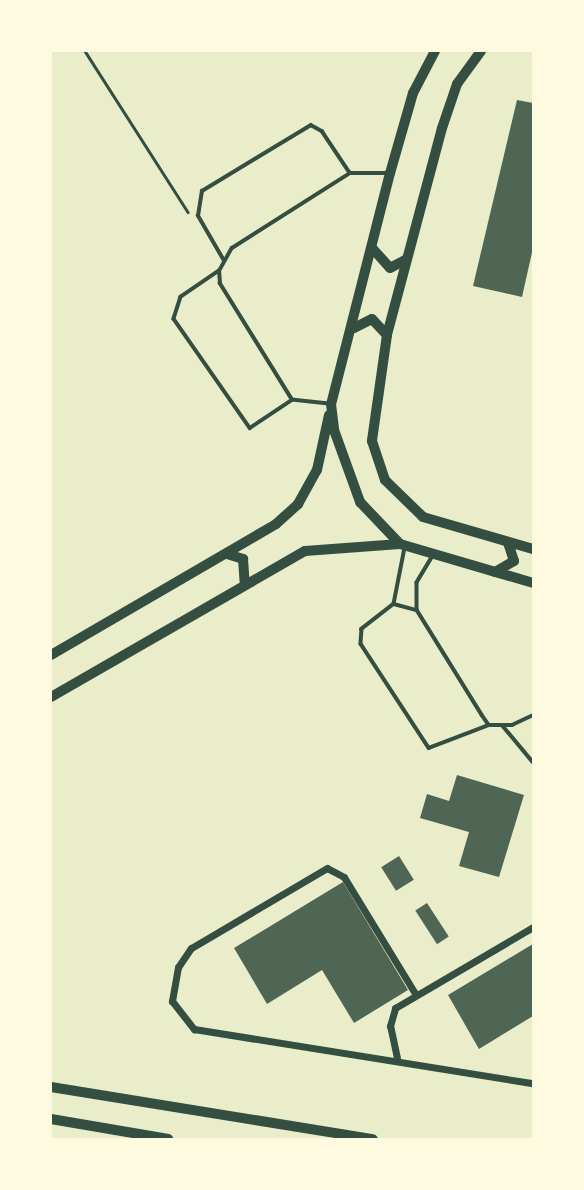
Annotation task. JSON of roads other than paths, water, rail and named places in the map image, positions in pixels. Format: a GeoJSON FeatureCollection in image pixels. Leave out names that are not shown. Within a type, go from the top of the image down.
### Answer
{"type":"FeatureCollection","features":[{"type":"Feature","properties":{"kind":"main road"},"geometry":{"type":"LineString","coordinates":[[51,1087],[373,1139]]}},
{"type":"Feature","properties":{"kind":"main road"},"geometry":{"type":"LineString","coordinates":[[51,1119],[168,1139]]}},
{"type":"Feature","properties":{"kind":"street"},"geometry":{"type":"LineString","coordinates":[[51,655],[227,554],[298,504],[317,470],[331,404],[354,328],[390,173],[413,93],[435,51]]}},
{"type":"Feature","properties":{"kind":"street"},"geometry":{"type":"LineString","coordinates":[[481,51],[457,84],[387,335],[372,427],[385,480],[422,517],[533,549]]}},
{"type":"Feature","properties":{"kind":"street"},"geometry":{"type":"LineString","coordinates":[[373,248],[390,268],[407,258]]}},
{"type":"Feature","properties":{"kind":"street"},"geometry":{"type":"LineString","coordinates":[[354,328],[372,319],[387,335]]}},
{"type":"Feature","properties":{"kind":"street"},"geometry":{"type":"LineString","coordinates":[[331,404],[348,479],[403,545]]}},
{"type":"Feature","properties":{"kind":"street"},"geometry":{"type":"LineString","coordinates":[[495,572],[514,561],[506,541]]}},
{"type":"Feature","properties":{"kind":"street"},"geometry":{"type":"LineString","coordinates":[[52,696],[244,585],[326,546],[403,545],[533,583]]}},
{"type":"Feature","properties":{"kind":"street"},"geometry":{"type":"LineString","coordinates":[[227,554],[243,559],[244,585]]}},
{"type":"Feature","properties":{"kind":"street"},"geometry":{"type":"LineString","coordinates":[[416,995],[344,877],[327,868],[202,939],[176,975],[175,1011],[194,1029],[397,1058],[533,1083]]}},
{"type":"Feature","properties":{"kind":"street"},"geometry":{"type":"LineString","coordinates":[[397,1058],[391,1016],[416,995],[533,927]]}},
{"type":"Feature","properties":{"kind":"lane"},"geometry":{"type":"LineString","coordinates":[[224,261],[198,216],[202,191],[311,125],[322,131],[350,173]]}},
{"type":"Feature","properties":{"kind":"lane"},"geometry":{"type":"LineString","coordinates":[[331,404],[292,400],[250,428],[174,319],[181,297],[219,271],[232,248],[350,173],[390,173]]}},
{"type":"Feature","properties":{"kind":"lane"},"geometry":{"type":"LineString","coordinates":[[219,271],[220,284],[292,400]]}},
{"type":"Feature","properties":{"kind":"lane"},"geometry":{"type":"LineString","coordinates":[[403,545],[394,604],[362,629],[361,644],[424,744],[437,748],[489,725],[502,725],[533,715]]}},
{"type":"Feature","properties":{"kind":"lane"},"geometry":{"type":"LineString","coordinates":[[435,555],[417,583],[416,610],[489,725]]}},
{"type":"Feature","properties":{"kind":"lane"},"geometry":{"type":"LineString","coordinates":[[394,604],[416,610]]}},
{"type":"Feature","properties":{"kind":"lane"},"geometry":{"type":"LineString","coordinates":[[502,725],[533,762]]}}]}
